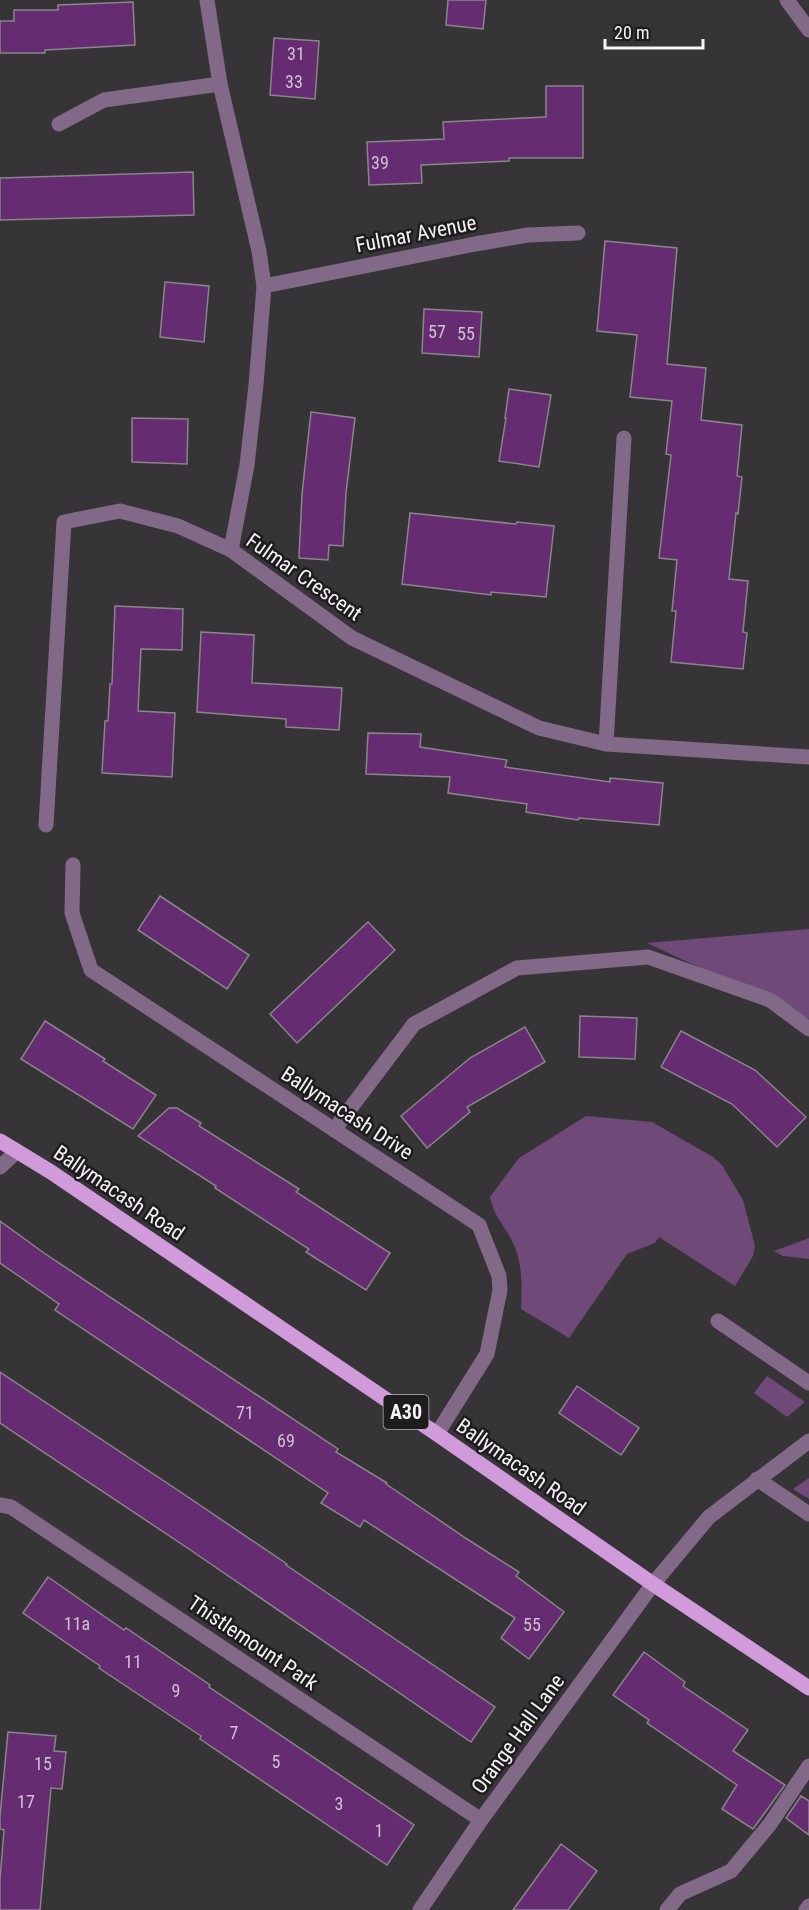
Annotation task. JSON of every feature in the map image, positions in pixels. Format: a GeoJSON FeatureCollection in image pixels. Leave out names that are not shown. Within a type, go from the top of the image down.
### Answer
{"type":"FeatureCollection","features":[{"type":"Feature","properties":{"kind":"main road","name":"Ballymacash Road"},"geometry":{"type":"LineString","coordinates":[[0,1141],[61,1179],[809,1688]]}},
{"type":"Feature","properties":{"kind":"street"},"geometry":{"type":"LineString","coordinates":[[207,0],[220,84],[259,251],[264,286],[247,465],[231,550]]}},
{"type":"Feature","properties":{"kind":"street"},"geometry":{"type":"LineString","coordinates":[[787,0],[809,30]]}},
{"type":"Feature","properties":{"kind":"street"},"geometry":{"type":"LineString","coordinates":[[59,124],[104,100],[220,84]]}},
{"type":"Feature","properties":{"kind":"street","name":"Fulmar Avenue"},"geometry":{"type":"LineString","coordinates":[[264,286],[528,235],[578,233]]}},
{"type":"Feature","properties":{"kind":"street"},"geometry":{"type":"LineString","coordinates":[[606,744],[624,438]]}},
{"type":"Feature","properties":{"kind":"street","name":"Fulmar Crescent"},"geometry":{"type":"LineString","coordinates":[[46,825],[64,522],[120,511],[178,526],[231,550],[352,638],[539,728],[606,744],[809,757]]}},
{"type":"Feature","properties":{"kind":"street","name":"Ballymacash Drive"},"geometry":{"type":"LineString","coordinates":[[73,865],[72,913],[91,970],[479,1225],[499,1276],[500,1290],[487,1354],[437,1434]]}},
{"type":"Feature","properties":{"kind":"street"},"geometry":{"type":"LineString","coordinates":[[334,1130],[414,1024],[517,968],[648,957],[770,1000],[809,1029]]}},
{"type":"Feature","properties":{"kind":"street"},"geometry":{"type":"LineString","coordinates":[[0,1167],[17,1151]]}},
{"type":"Feature","properties":{"kind":"street"},"geometry":{"type":"LineString","coordinates":[[718,1321],[809,1383]]}},
{"type":"Feature","properties":{"kind":"street","name":"Orange Hall Lane"},"geometry":{"type":"LineString","coordinates":[[420,1910],[481,1820],[653,1584],[709,1517],[809,1441]]}},
{"type":"Feature","properties":{"kind":"street"},"geometry":{"type":"LineString","coordinates":[[757,1479],[809,1514]]}},
{"type":"Feature","properties":{"kind":"street","name":"Thistlemount Park"},"geometry":{"type":"LineString","coordinates":[[0,1505],[11,1507],[481,1820]]}},
{"type":"Feature","properties":{"kind":"street"},"geometry":{"type":"LineString","coordinates":[[667,1910],[680,1894],[731,1871],[770,1824],[809,1766]]}},
{"type":"Feature","properties":{"kind":"street"},"geometry":{"type":"LineString","coordinates":[[806,1910],[809,1906]]}},
{"type":"Feature","properties":{"kind":"shaded area"},"geometry":{"type":"Polygon","coordinates":[[[809,929],[809,1019],[647,943],[809,929]]]}},
{"type":"Feature","properties":{"kind":"shaded area"},"geometry":{"type":"Polygon","coordinates":[[[586,1116],[652,1122],[713,1157],[722,1165],[743,1200],[755,1246],[753,1256],[735,1286],[659,1237],[655,1243],[627,1254],[569,1338],[521,1309],[518,1256],[496,1214],[490,1197],[519,1158],[586,1116]]]}},
{"type":"Feature","properties":{"kind":"shaded area"},"geometry":{"type":"Polygon","coordinates":[[[809,1238],[809,1259],[783,1256],[774,1251],[809,1238]]]}},
{"type":"Feature","properties":{"kind":"shaded area"},"geometry":{"type":"Polygon","coordinates":[[[767,1376],[805,1402],[787,1417],[754,1393],[767,1376]]]}},
{"type":"Feature","properties":{"kind":"shaded area"},"geometry":{"type":"Polygon","coordinates":[[[809,1478],[809,1499],[793,1489],[809,1478]]]}},
{"type":"Feature","properties":{"kind":"building"},"geometry":{"type":"Polygon","coordinates":[[[448,0],[486,0],[483,29],[446,25],[448,0]]]}},
{"type":"Feature","properties":{"kind":"building"},"geometry":{"type":"Polygon","coordinates":[[[133,2],[135,45],[45,50],[45,53],[0,53],[0,21],[14,21],[14,10],[58,10],[58,5],[133,2]]]}},
{"type":"Feature","properties":{"kind":"building"},"geometry":{"type":"Polygon","coordinates":[[[274,38],[319,41],[315,99],[270,95],[274,38]]]}},
{"type":"Feature","properties":{"kind":"building"},"geometry":{"type":"Polygon","coordinates":[[[546,86],[583,86],[583,158],[509,158],[509,161],[421,165],[422,183],[369,185],[367,142],[444,139],[443,122],[546,117],[546,86]]]}},
{"type":"Feature","properties":{"kind":"building"},"geometry":{"type":"Polygon","coordinates":[[[193,172],[194,215],[0,220],[0,178],[193,172]]]}},
{"type":"Feature","properties":{"kind":"building"},"geometry":{"type":"Polygon","coordinates":[[[605,241],[677,248],[667,364],[706,368],[701,420],[742,425],[737,476],[742,477],[729,579],[748,581],[743,632],[747,633],[743,669],[671,662],[676,611],[672,611],[677,560],[659,558],[671,455],[666,454],[672,401],[630,397],[637,335],[597,331],[605,241]]]}},
{"type":"Feature","properties":{"kind":"building"},"geometry":{"type":"Polygon","coordinates":[[[165,282],[209,286],[204,342],[160,337],[165,282]]]}},
{"type":"Feature","properties":{"kind":"building"},"geometry":{"type":"Polygon","coordinates":[[[424,309],[482,312],[479,357],[422,353],[424,309]]]}},
{"type":"Feature","properties":{"kind":"building"},"geometry":{"type":"Polygon","coordinates":[[[509,389],[551,395],[539,467],[499,461],[509,389]]]}},
{"type":"Feature","properties":{"kind":"building"},"geometry":{"type":"Polygon","coordinates":[[[311,412],[355,418],[346,493],[343,546],[329,545],[328,560],[299,558],[302,494],[311,412]]]}},
{"type":"Feature","properties":{"kind":"building"},"geometry":{"type":"Polygon","coordinates":[[[132,418],[188,419],[187,464],[132,462],[132,418]]]}},
{"type":"Feature","properties":{"kind":"building"},"geometry":{"type":"Polygon","coordinates":[[[410,513],[554,526],[546,597],[491,592],[491,595],[402,584],[410,513]]]}},
{"type":"Feature","properties":{"kind":"building"},"geometry":{"type":"Polygon","coordinates":[[[115,606],[183,609],[182,650],[141,649],[138,711],[175,713],[172,777],[102,773],[105,721],[108,721],[110,684],[112,684],[115,606]]]}},
{"type":"Feature","properties":{"kind":"building"},"geometry":{"type":"Polygon","coordinates":[[[201,632],[254,635],[252,683],[342,688],[339,730],[286,727],[286,719],[197,712],[201,632]]]}},
{"type":"Feature","properties":{"kind":"building"},"geometry":{"type":"Polygon","coordinates":[[[368,733],[421,734],[420,747],[507,760],[505,767],[610,782],[610,778],[663,783],[659,825],[579,818],[578,820],[526,812],[527,804],[448,793],[450,777],[366,774],[368,733]]]}},
{"type":"Feature","properties":{"kind":"building"},"geometry":{"type":"Polygon","coordinates":[[[160,896],[249,955],[227,989],[138,930],[160,896]]]}},
{"type":"Feature","properties":{"kind":"building"},"geometry":{"type":"Polygon","coordinates":[[[368,922],[395,950],[297,1043],[270,1014],[368,922]]]}},
{"type":"Feature","properties":{"kind":"building"},"geometry":{"type":"Polygon","coordinates":[[[580,1016],[637,1018],[635,1059],[579,1057],[580,1016]]]}},
{"type":"Feature","properties":{"kind":"building"},"geometry":{"type":"Polygon","coordinates":[[[45,1021],[156,1095],[133,1129],[21,1059],[45,1021]]]}},
{"type":"Feature","properties":{"kind":"building"},"geometry":{"type":"Polygon","coordinates":[[[525,1027],[545,1062],[467,1107],[470,1112],[427,1148],[401,1116],[470,1058],[525,1027]]]}},
{"type":"Feature","properties":{"kind":"building"},"geometry":{"type":"Polygon","coordinates":[[[681,1031],[755,1070],[806,1117],[777,1147],[732,1104],[661,1067],[681,1031]]]}},
{"type":"Feature","properties":{"kind":"building"},"geometry":{"type":"Polygon","coordinates":[[[169,1108],[177,1108],[201,1123],[199,1126],[299,1189],[296,1192],[390,1253],[366,1290],[306,1252],[309,1249],[215,1188],[216,1186],[138,1136],[169,1108]]]}},
{"type":"Feature","properties":{"kind":"building"},"geometry":{"type":"Polygon","coordinates":[[[0,1221],[44,1253],[338,1449],[336,1452],[387,1483],[519,1572],[516,1576],[564,1612],[529,1659],[501,1638],[515,1618],[364,1520],[360,1527],[321,1503],[328,1493],[55,1310],[59,1304],[0,1263],[0,1221]]]}},
{"type":"Feature","properties":{"kind":"building"},"geometry":{"type":"Polygon","coordinates":[[[0,1372],[287,1564],[495,1707],[471,1742],[0,1423],[0,1372]]]}},
{"type":"Feature","properties":{"kind":"building"},"geometry":{"type":"Polygon","coordinates":[[[577,1386],[639,1428],[621,1455],[559,1413],[577,1386]]]}},
{"type":"Feature","properties":{"kind":"building"},"geometry":{"type":"Polygon","coordinates":[[[48,1577],[414,1825],[387,1865],[200,1739],[201,1736],[99,1668],[100,1666],[23,1613],[48,1577]]]}},
{"type":"Feature","properties":{"kind":"building"},"geometry":{"type":"Polygon","coordinates":[[[644,1652],[685,1682],[683,1686],[748,1730],[733,1751],[785,1785],[753,1829],[722,1809],[737,1785],[647,1723],[649,1720],[613,1695],[644,1652]]]}},
{"type":"Feature","properties":{"kind":"building"},"geometry":{"type":"Polygon","coordinates":[[[8,1732],[56,1736],[54,1751],[66,1752],[62,1789],[51,1788],[40,1910],[0,1910],[4,1830],[0,1829],[0,1816],[8,1732]]]}},
{"type":"Feature","properties":{"kind":"building"},"geometry":{"type":"Polygon","coordinates":[[[801,1796],[809,1801],[809,1835],[786,1818],[801,1796]]]}},
{"type":"Feature","properties":{"kind":"building"},"geometry":{"type":"Polygon","coordinates":[[[561,1844],[597,1871],[568,1910],[513,1910],[561,1844]]]}}]}
